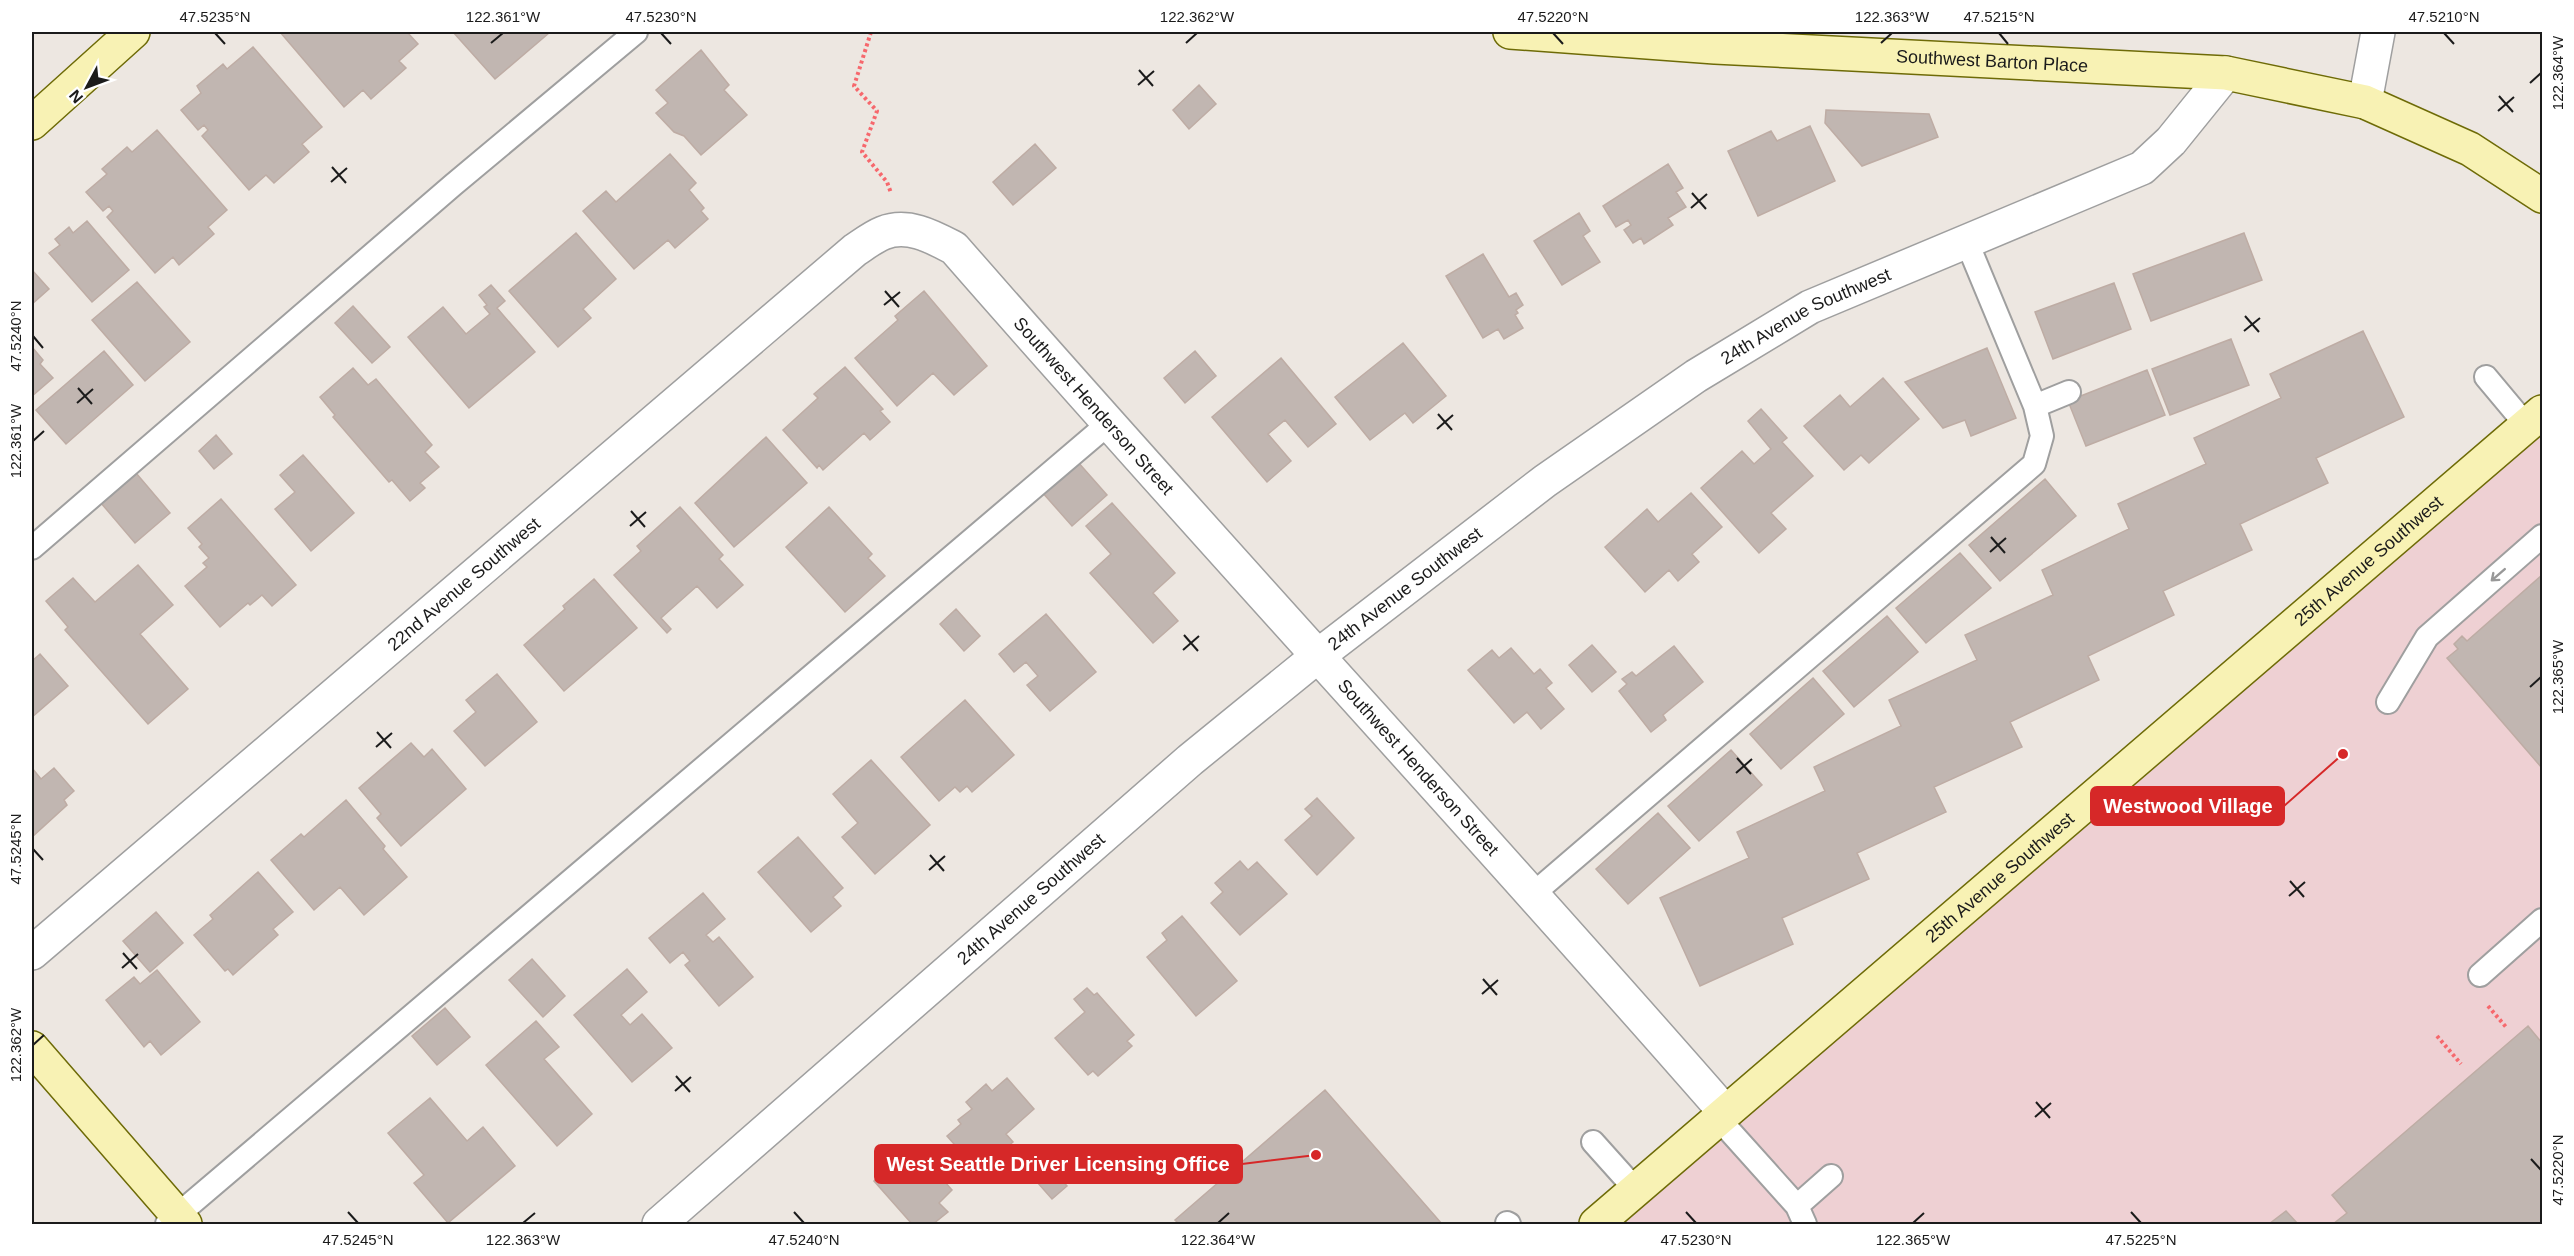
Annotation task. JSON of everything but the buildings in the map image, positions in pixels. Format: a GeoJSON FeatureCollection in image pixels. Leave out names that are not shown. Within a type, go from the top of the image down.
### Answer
{"type":"FeatureCollection","features":[{"type":"Feature","properties":{"kind":"street"},"geometry":{"type":"LineString","coordinates":[[32,123],[133,32]]}},
{"type":"Feature","properties":{"kind":"street","name":"Southwest Barton Place"},"geometry":{"type":"LineString","coordinates":[[1510,32],[1721,39],[2226,73],[2365,102],[2470,149],[2542,196]]}},
{"type":"Feature","properties":{"kind":"street"},"geometry":{"type":"LineString","coordinates":[[2365,102],[2378,32]]}},
{"type":"Feature","properties":{"kind":"street","name":"24th Avenue Southwest"},"geometry":{"type":"LineString","coordinates":[[659,1224],[1190,760],[1319,655],[1545,480],[1696,376],[1810,307],[2142,168],[2171,141],[2226,73]]}},
{"type":"Feature","properties":{"kind":"street","name":"Southwest Henderson Street"},"geometry":{"type":"LineString","coordinates":[[906,230],[924,233],[954,248],[1108,424],[1533,894],[1721,1115]]}},
{"type":"Feature","properties":{"kind":"street","name":"22nd Avenue Southwest"},"geometry":{"type":"LineString","coordinates":[[32,952],[855,250],[884,232],[906,230]]}},
{"type":"Feature","properties":{"kind":"street","name":"25th Avenue Southwest"},"geometry":{"type":"LineString","coordinates":[[1596,1224],[2535,419]]}},
{"type":"Feature","properties":{"kind":"street"},"geometry":{"type":"LineString","coordinates":[[32,1048],[176,1222]]}},
{"type":"Feature","properties":{"kind":"lane"},"geometry":{"type":"LineString","coordinates":[[32,548],[453,185],[636,32]]}},
{"type":"Feature","properties":{"kind":"lane"},"geometry":{"type":"LineString","coordinates":[[1533,894],[2034,464],[2042,436],[2035,406],[1966,240]]}},
{"type":"Feature","properties":{"kind":"lane"},"geometry":{"type":"LineString","coordinates":[[2486,377],[2535,419]]}},
{"type":"Feature","properties":{"kind":"lane"},"geometry":{"type":"LineString","coordinates":[[2035,406],[2069,392]]}},
{"type":"Feature","properties":{"kind":"lane"},"geometry":{"type":"LineString","coordinates":[[176,1222],[1108,424]]}},
{"type":"Feature","properties":{"kind":"lane"},"geometry":{"type":"LineString","coordinates":[[2388,702],[2427,637],[2542,536]]}},
{"type":"Feature","properties":{"kind":"lane"},"geometry":{"type":"LineString","coordinates":[[2480,975],[2542,920]]}},
{"type":"Feature","properties":{"kind":"lane","name":"Southwest Henderson Street"},"geometry":{"type":"LineString","coordinates":[[1721,1115],[1801,1215]]}},
{"type":"Feature","properties":{"kind":"lane"},"geometry":{"type":"LineString","coordinates":[[1593,1142],[1636,1190]]}},
{"type":"Feature","properties":{"kind":"lane"},"geometry":{"type":"LineString","coordinates":[[1801,1215],[1831,1176]]}},
{"type":"Feature","properties":{"kind":"path"},"geometry":{"type":"LineString","coordinates":[[871,32],[854,86],[877,111],[862,152],[887,182],[892,195]]}},
{"type":"Feature","properties":{"kind":"path"},"geometry":{"type":"LineString","coordinates":[[2482,999],[2506,1027]]}},
{"type":"Feature","properties":{"kind":"path"},"geometry":{"type":"LineString","coordinates":[[2437,1036],[2461,1064]]}},
{"type":"Feature","properties":{"kind":"shaded area"},"geometry":{"type":"Polygon","coordinates":[[[2542,412],[2542,1224],[1596,1224],[2542,412]]]}},
{"type":"Feature","properties":{"kind":"place","name":"Westwood Village"},"geometry":{"type":"Point","coordinates":[2343,754]}},
{"type":"Feature","properties":{"kind":"place","name":"West Seattle Driver Licensing Office"},"geometry":{"type":"Point","coordinates":[1316,1155]}}]}
